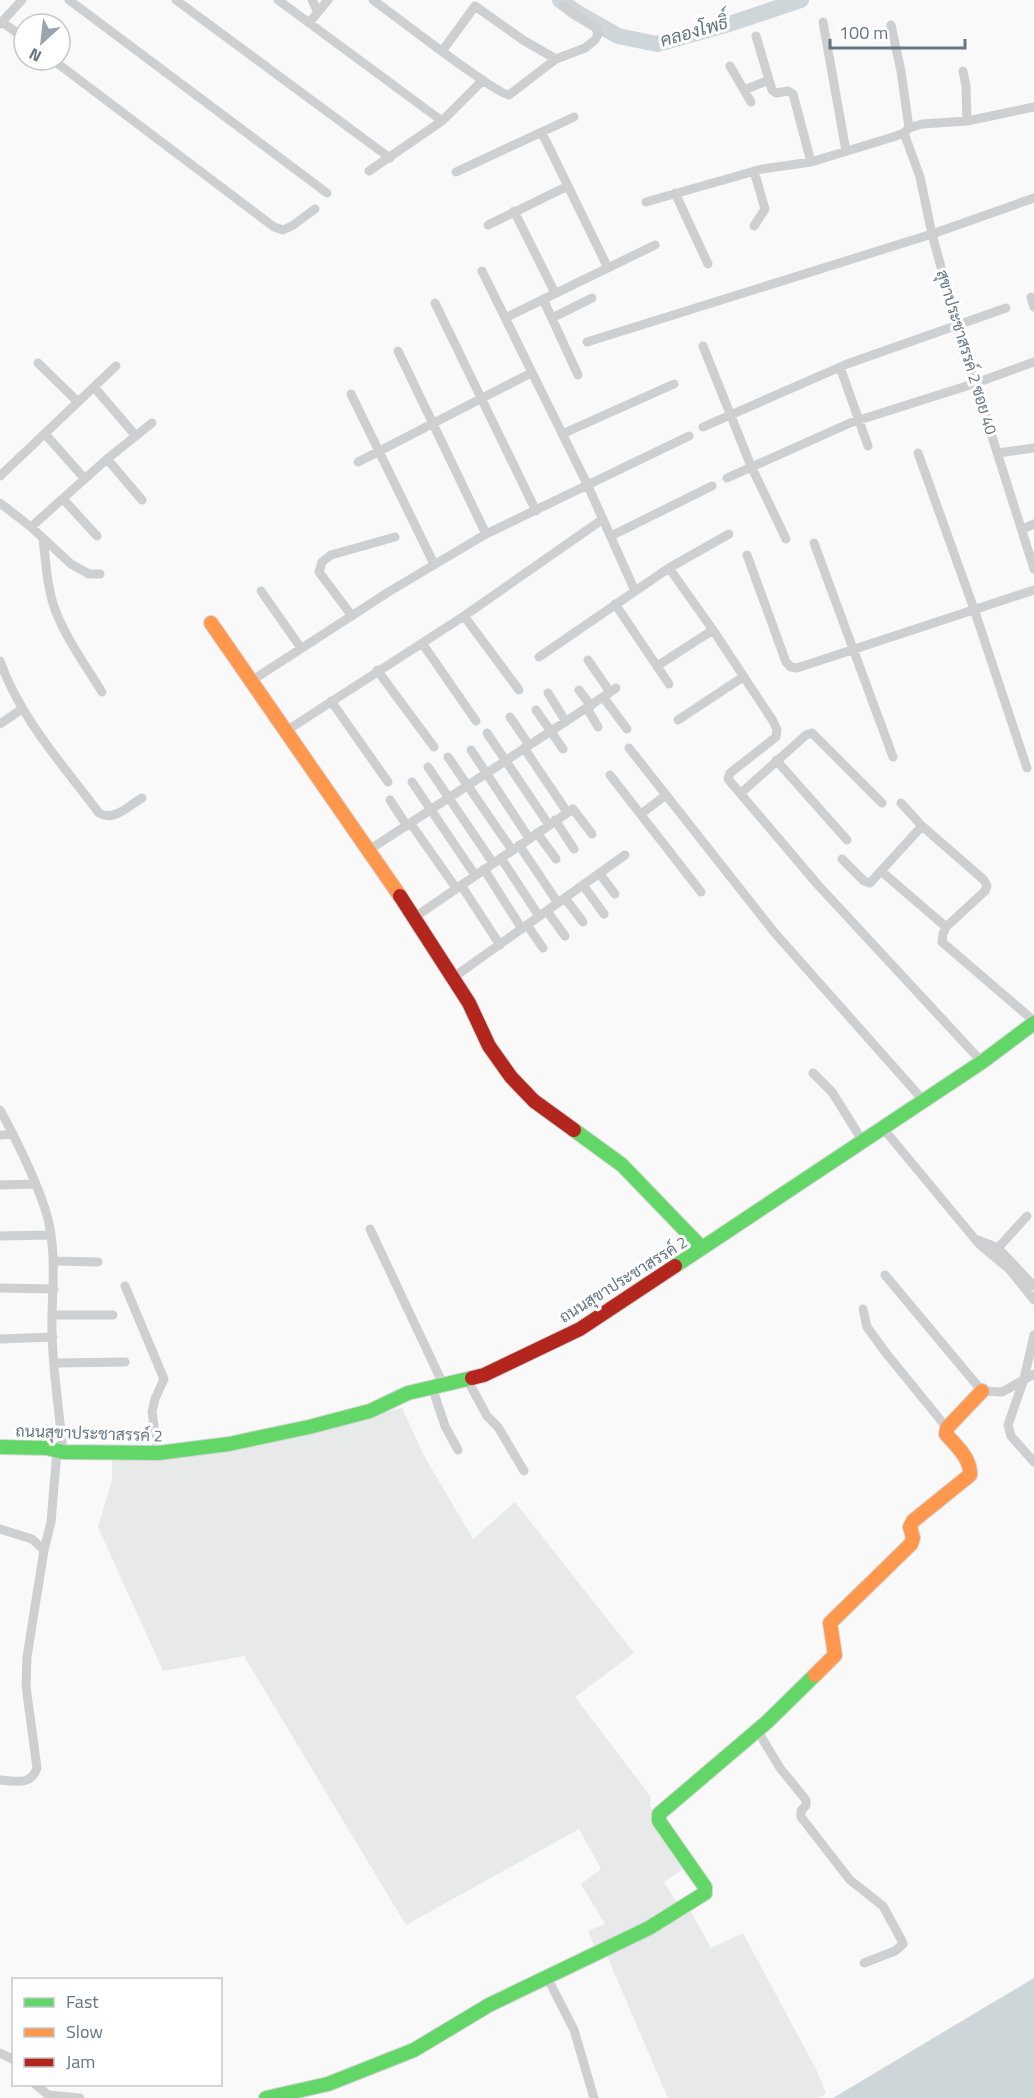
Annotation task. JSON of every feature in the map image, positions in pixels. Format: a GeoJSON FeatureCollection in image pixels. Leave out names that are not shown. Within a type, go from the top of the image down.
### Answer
{"type":"FeatureCollection","features":[{"type":"Feature","properties":{"kind":"street"},"geometry":{"type":"LineString","coordinates":[[1,23],[22,0]]}},
{"type":"Feature","properties":{"kind":"street"},"geometry":{"type":"LineString","coordinates":[[69,0],[327,193]]}},
{"type":"Feature","properties":{"kind":"street"},"geometry":{"type":"LineString","coordinates":[[278,0],[442,121]]}},
{"type":"Feature","properties":{"kind":"street"},"geometry":{"type":"LineString","coordinates":[[312,0],[318,12]]}},
{"type":"Feature","properties":{"kind":"street"},"geometry":{"type":"LineString","coordinates":[[309,23],[328,0]]}},
{"type":"Feature","properties":{"kind":"street"},"geometry":{"type":"LineString","coordinates":[[373,0],[504,95],[508,95],[556,59],[585,48],[595,40],[598,34],[597,28],[563,6]]}},
{"type":"Feature","properties":{"kind":"street"},"geometry":{"type":"LineString","coordinates":[[178,1],[390,158]]}},
{"type":"Feature","properties":{"kind":"street"},"geometry":{"type":"LineString","coordinates":[[443,50],[475,6],[523,40],[556,59]]}},
{"type":"Feature","properties":{"kind":"street"},"geometry":{"type":"LineString","coordinates":[[823,22],[846,151]]}},
{"type":"Feature","properties":{"kind":"street","name":"สุขาประชาสรรค์ 2 ซอย 40"},"geometry":{"type":"LineString","coordinates":[[891,25],[905,91],[906,130],[920,177],[932,234],[957,326],[1034,569]]}},
{"type":"Feature","properties":{"kind":"street"},"geometry":{"type":"LineString","coordinates":[[756,36],[773,92],[788,91],[793,94],[811,162]]}},
{"type":"Feature","properties":{"kind":"street"},"geometry":{"type":"LineString","coordinates":[[730,66],[751,102]]}},
{"type":"Feature","properties":{"kind":"street"},"geometry":{"type":"LineString","coordinates":[[963,71],[967,121]]}},
{"type":"Feature","properties":{"kind":"street"},"geometry":{"type":"LineString","coordinates":[[69,72],[274,227],[283,230],[315,209]]}},
{"type":"Feature","properties":{"kind":"street"},"geometry":{"type":"LineString","coordinates":[[369,171],[442,121],[483,80]]}},
{"type":"Feature","properties":{"kind":"street"},"geometry":{"type":"LineString","coordinates":[[744,90],[769,80]]}},
{"type":"Feature","properties":{"kind":"street"},"geometry":{"type":"LineString","coordinates":[[646,202],[754,171],[811,162],[922,124],[967,121],[1034,107]]}},
{"type":"Feature","properties":{"kind":"street"},"geometry":{"type":"LineString","coordinates":[[456,172],[574,117]]}},
{"type":"Feature","properties":{"kind":"street"},"geometry":{"type":"LineString","coordinates":[[542,132],[608,268]]}},
{"type":"Feature","properties":{"kind":"street"},"geometry":{"type":"LineString","coordinates":[[754,171],[765,209],[754,226]]}},
{"type":"Feature","properties":{"kind":"street"},"geometry":{"type":"LineString","coordinates":[[488,225],[568,186]]}},
{"type":"Feature","properties":{"kind":"street"},"geometry":{"type":"LineString","coordinates":[[675,194],[708,264]]}},
{"type":"Feature","properties":{"kind":"street"},"geometry":{"type":"LineString","coordinates":[[587,342],[932,234],[1034,198]]}},
{"type":"Feature","properties":{"kind":"street"},"geometry":{"type":"LineString","coordinates":[[514,212],[555,293]]}},
{"type":"Feature","properties":{"kind":"street"},"geometry":{"type":"LineString","coordinates":[[504,318],[655,245]]}},
{"type":"Feature","properties":{"kind":"street"},"geometry":{"type":"LineString","coordinates":[[482,271],[588,486],[635,591]]}},
{"type":"Feature","properties":{"kind":"street"},"geometry":{"type":"LineString","coordinates":[[552,318],[592,298]]}},
{"type":"Feature","properties":{"kind":"street"},"geometry":{"type":"LineString","coordinates":[[543,299],[578,375]]}},
{"type":"Feature","properties":{"kind":"street"},"geometry":{"type":"LineString","coordinates":[[435,303],[536,511]]}},
{"type":"Feature","properties":{"kind":"street"},"geometry":{"type":"LineString","coordinates":[[703,427],[840,367],[1006,308]]}},
{"type":"Feature","properties":{"kind":"street"},"geometry":{"type":"LineString","coordinates":[[703,346],[751,466],[786,539]]}},
{"type":"Feature","properties":{"kind":"street"},"geometry":{"type":"LineString","coordinates":[[398,351],[486,534]]}},
{"type":"Feature","properties":{"kind":"street"},"geometry":{"type":"LineString","coordinates":[[727,478],[858,421],[1034,362]]}},
{"type":"Feature","properties":{"kind":"street"},"geometry":{"type":"LineString","coordinates":[[38,363],[78,402]]}},
{"type":"Feature","properties":{"kind":"street"},"geometry":{"type":"LineString","coordinates":[[0,477],[116,366]]}},
{"type":"Feature","properties":{"kind":"street"},"geometry":{"type":"LineString","coordinates":[[840,367],[868,447]]}},
{"type":"Feature","properties":{"kind":"street"},"geometry":{"type":"LineString","coordinates":[[358,462],[531,373]]}},
{"type":"Feature","properties":{"kind":"street"},"geometry":{"type":"LineString","coordinates":[[562,434],[674,384]]}},
{"type":"Feature","properties":{"kind":"street"},"geometry":{"type":"LineString","coordinates":[[94,387],[136,436]]}},
{"type":"Feature","properties":{"kind":"street"},"geometry":{"type":"LineString","coordinates":[[351,394],[434,564]]}},
{"type":"Feature","properties":{"kind":"street"},"geometry":{"type":"LineString","coordinates":[[31,527],[107,459],[152,423]]}},
{"type":"Feature","properties":{"kind":"street"},"geometry":{"type":"LineString","coordinates":[[45,434],[85,479]]}},
{"type":"Feature","properties":{"kind":"street"},"geometry":{"type":"LineString","coordinates":[[251,681],[434,564],[486,534],[689,436]]}},
{"type":"Feature","properties":{"kind":"street"},"geometry":{"type":"LineString","coordinates":[[998,453],[1034,448]]}},
{"type":"Feature","properties":{"kind":"street"},"geometry":{"type":"LineString","coordinates":[[918,453],[974,609],[1027,768]]}},
{"type":"Feature","properties":{"kind":"street"},"geometry":{"type":"LineString","coordinates":[[107,459],[142,500]]}},
{"type":"Feature","properties":{"kind":"street"},"geometry":{"type":"LineString","coordinates":[[610,536],[712,486]]}},
{"type":"Feature","properties":{"kind":"street"},"geometry":{"type":"LineString","coordinates":[[63,499],[97,536]]}},
{"type":"Feature","properties":{"kind":"street"},"geometry":{"type":"LineString","coordinates":[[0,503],[82,572],[100,574]]}},
{"type":"Feature","properties":{"kind":"street"},"geometry":{"type":"LineString","coordinates":[[286,731],[377,670],[423,643],[603,519]]}},
{"type":"Feature","properties":{"kind":"street"},"geometry":{"type":"LineString","coordinates":[[1022,529],[1034,524]]}},
{"type":"Feature","properties":{"kind":"street"},"geometry":{"type":"LineString","coordinates":[[539,657],[669,568],[729,534]]}},
{"type":"Feature","properties":{"kind":"street"},"geometry":{"type":"LineString","coordinates":[[352,616],[319,572],[322,562],[331,555],[395,537]]}},
{"type":"Feature","properties":{"kind":"street"},"geometry":{"type":"LineString","coordinates":[[43,539],[51,595],[56,612],[74,648],[102,692]]}},
{"type":"Feature","properties":{"kind":"street"},"geometry":{"type":"LineString","coordinates":[[814,543],[894,757]]}},
{"type":"Feature","properties":{"kind":"street"},"geometry":{"type":"LineString","coordinates":[[747,555],[786,662],[790,667],[797,668],[852,648],[1034,590]]}},
{"type":"Feature","properties":{"kind":"street"},"geometry":{"type":"LineString","coordinates":[[669,568],[713,630],[777,730],[776,737],[730,773],[728,778],[818,885],[982,1062]]}},
{"type":"Feature","properties":{"kind":"street"},"geometry":{"type":"LineString","coordinates":[[261,591],[301,648]]}},
{"type":"Feature","properties":{"kind":"street"},"geometry":{"type":"LineString","coordinates":[[615,604],[669,684]]}},
{"type":"Feature","properties":{"kind":"street"},"geometry":{"type":"LineString","coordinates":[[464,615],[519,690]]}},
{"type":"Feature","properties":{"kind":"street"},"geometry":{"type":"LineString","coordinates":[[211,623],[415,917],[469,1003],[489,1046],[511,1077],[534,1101],[622,1165],[702,1248]]}},
{"type":"Feature","properties":{"kind":"street"},"geometry":{"type":"LineString","coordinates":[[657,666],[713,630]]}},
{"type":"Feature","properties":{"kind":"street"},"geometry":{"type":"LineString","coordinates":[[423,643],[476,721]]}},
{"type":"Feature","properties":{"kind":"street"},"geometry":{"type":"LineString","coordinates":[[588,660],[610,692],[627,729]]}},
{"type":"Feature","properties":{"kind":"street"},"geometry":{"type":"LineString","coordinates":[[0,661],[9,686],[22,709],[99,813],[112,817],[141,798]]}},
{"type":"Feature","properties":{"kind":"street"},"geometry":{"type":"LineString","coordinates":[[377,670],[434,747]]}},
{"type":"Feature","properties":{"kind":"street"},"geometry":{"type":"LineString","coordinates":[[678,720],[743,677]]}},
{"type":"Feature","properties":{"kind":"street"},"geometry":{"type":"LineString","coordinates":[[579,690],[598,727]]}},
{"type":"Feature","properties":{"kind":"street"},"geometry":{"type":"LineString","coordinates":[[369,850],[610,692]]}},
{"type":"Feature","properties":{"kind":"street"},"geometry":{"type":"LineString","coordinates":[[548,693],[566,722]]}},
{"type":"Feature","properties":{"kind":"street"},"geometry":{"type":"LineString","coordinates":[[331,701],[388,782]]}},
{"type":"Feature","properties":{"kind":"street"},"geometry":{"type":"LineString","coordinates":[[0,724],[22,709]]}},
{"type":"Feature","properties":{"kind":"street"},"geometry":{"type":"LineString","coordinates":[[536,710],[563,749]]}},
{"type":"Feature","properties":{"kind":"street"},"geometry":{"type":"LineString","coordinates":[[510,717],[567,812]]}},
{"type":"Feature","properties":{"kind":"street"},"geometry":{"type":"LineString","coordinates":[[487,733],[552,823],[574,849]]}},
{"type":"Feature","properties":{"kind":"street"},"geometry":{"type":"LineString","coordinates":[[741,793],[776,760],[806,735],[812,733],[882,803]]}},
{"type":"Feature","properties":{"kind":"street"},"geometry":{"type":"LineString","coordinates":[[629,748],[774,932],[923,1100]]}},
{"type":"Feature","properties":{"kind":"street"},"geometry":{"type":"LineString","coordinates":[[471,750],[533,835],[556,859]]}},
{"type":"Feature","properties":{"kind":"street"},"geometry":{"type":"LineString","coordinates":[[448,758],[516,847],[561,901],[583,922]]}},
{"type":"Feature","properties":{"kind":"street"},"geometry":{"type":"LineString","coordinates":[[776,760],[847,840]]}},
{"type":"Feature","properties":{"kind":"street"},"geometry":{"type":"LineString","coordinates":[[428,767],[497,860],[565,936]]}},
{"type":"Feature","properties":{"kind":"street"},"geometry":{"type":"LineString","coordinates":[[610,775],[701,892]]}},
{"type":"Feature","properties":{"kind":"street"},"geometry":{"type":"LineString","coordinates":[[412,782],[480,872],[543,948]]}},
{"type":"Feature","properties":{"kind":"street"},"geometry":{"type":"LineString","coordinates":[[641,814],[666,795]]}},
{"type":"Feature","properties":{"kind":"street"},"geometry":{"type":"LineString","coordinates":[[390,800],[459,886],[500,945]]}},
{"type":"Feature","properties":{"kind":"street"},"geometry":{"type":"LineString","coordinates":[[901,803],[922,826],[984,880],[987,886],[985,891],[946,927],[942,942],[1033,1025]]}},
{"type":"Feature","properties":{"kind":"street"},"geometry":{"type":"LineString","coordinates":[[415,917],[573,809],[592,834]]}},
{"type":"Feature","properties":{"kind":"street"},"geometry":{"type":"LineString","coordinates":[[842,859],[864,881],[870,883],[922,826]]}},
{"type":"Feature","properties":{"kind":"street"},"geometry":{"type":"LineString","coordinates":[[454,977],[625,855]]}},
{"type":"Feature","properties":{"kind":"street"},"geometry":{"type":"LineString","coordinates":[[881,872],[946,927]]}},
{"type":"Feature","properties":{"kind":"street"},"geometry":{"type":"LineString","coordinates":[[599,873],[615,894]]}},
{"type":"Feature","properties":{"kind":"street"},"geometry":{"type":"LineString","coordinates":[[583,885],[604,914]]}},
{"type":"Feature","properties":{"kind":"street","name":"ถนนสุขาประชาสรรค์ 2"},"geometry":{"type":"LineString","coordinates":[[0,1447],[158,1453],[230,1444],[370,1411],[408,1393],[484,1375],[579,1329],[982,1062],[1033,1025]]}},
{"type":"Feature","properties":{"kind":"street"},"geometry":{"type":"LineString","coordinates":[[813,1073],[832,1092],[862,1140]]}},
{"type":"Feature","properties":{"kind":"street"},"geometry":{"type":"LineString","coordinates":[[0,1110],[35,1184],[47,1215],[51,1235],[55,1261],[52,1315],[60,1451],[51,1522],[44,1550],[27,1657],[26,1686],[37,1768],[35,1775],[26,1782],[0,1780]]}},
{"type":"Feature","properties":{"kind":"street"},"geometry":{"type":"LineString","coordinates":[[882,1127],[975,1239],[1010,1269],[1034,1300]]}},
{"type":"Feature","properties":{"kind":"street"},"geometry":{"type":"LineString","coordinates":[[0,1135],[13,1134]]}},
{"type":"Feature","properties":{"kind":"street"},"geometry":{"type":"LineString","coordinates":[[0,1185],[35,1184]]}},
{"type":"Feature","properties":{"kind":"street"},"geometry":{"type":"LineString","coordinates":[[998,1248],[1028,1216]]}},
{"type":"Feature","properties":{"kind":"street"},"geometry":{"type":"LineString","coordinates":[[370,1229],[437,1386],[444,1425],[458,1450]]}},
{"type":"Feature","properties":{"kind":"street"},"geometry":{"type":"LineString","coordinates":[[0,1236],[51,1235]]}},
{"type":"Feature","properties":{"kind":"street"},"geometry":{"type":"LineString","coordinates":[[975,1239],[998,1248],[1034,1286]]}},
{"type":"Feature","properties":{"kind":"street"},"geometry":{"type":"LineString","coordinates":[[55,1261],[98,1262]]}},
{"type":"Feature","properties":{"kind":"street"},"geometry":{"type":"LineString","coordinates":[[885,1275],[982,1391],[1002,1392],[1034,1374]]}},
{"type":"Feature","properties":{"kind":"street"},"geometry":{"type":"LineString","coordinates":[[125,1286],[164,1379],[152,1412],[158,1453]]}},
{"type":"Feature","properties":{"kind":"street"},"geometry":{"type":"LineString","coordinates":[[0,1288],[54,1289]]}},
{"type":"Feature","properties":{"kind":"street"},"geometry":{"type":"LineString","coordinates":[[863,1309],[867,1327],[947,1428]]}},
{"type":"Feature","properties":{"kind":"street"},"geometry":{"type":"LineString","coordinates":[[52,1315],[113,1315]]}},
{"type":"Feature","properties":{"kind":"street"},"geometry":{"type":"LineString","coordinates":[[1034,1335],[1024,1379],[1008,1425],[1011,1436],[1034,1462]]}},
{"type":"Feature","properties":{"kind":"street"},"geometry":{"type":"LineString","coordinates":[[0,1339],[54,1337]]}},
{"type":"Feature","properties":{"kind":"street"},"geometry":{"type":"LineString","coordinates":[[55,1363],[125,1362]]}},
{"type":"Feature","properties":{"kind":"street"},"geometry":{"type":"LineString","coordinates":[[467,1379],[487,1416],[498,1427],[524,1471]]}},
{"type":"Feature","properties":{"kind":"street"},"geometry":{"type":"LineString","coordinates":[[266,2098],[328,2084],[414,2050],[489,2005],[648,1928],[705,1893],[705,1887],[659,1821],[659,1814],[788,1703],[835,1655],[837,1649],[828,1629],[830,1623],[911,1544],[913,1538],[910,1527],[913,1521],[970,1476],[969,1463],[946,1434],[947,1428],[982,1391]]}},
{"type":"Feature","properties":{"kind":"street"},"geometry":{"type":"LineString","coordinates":[[0,1529],[32,1539],[44,1550]]}},
{"type":"Feature","properties":{"kind":"street"},"geometry":{"type":"LineString","coordinates":[[757,1730],[780,1768],[806,1800],[801,1817],[850,1881],[883,1906],[902,1941],[903,1944],[895,1951],[864,1963]]}},
{"type":"Feature","properties":{"kind":"street"},"geometry":{"type":"LineString","coordinates":[[547,1977],[574,2030],[594,2098]]}},
{"type":"Feature","properties":{"kind":"street"},"geometry":{"type":"LineString","coordinates":[[36,2086],[48,2095],[80,2098]]}},
{"type":"Feature","properties":{"kind":"shaded area"},"geometry":{"type":"Polygon","coordinates":[[[402,1408],[423,1454],[473,1539],[515,1502],[634,1653],[575,1697],[651,1797],[650,1806],[688,1866],[664,1882],[679,1905],[686,1903],[711,1948],[743,1933],[817,2071],[826,2094],[817,2098],[668,2098],[608,1958],[597,1952],[588,1931],[605,1924],[581,1884],[601,1869],[579,1829],[406,1925],[244,1656],[163,1671],[98,1527],[112,1480],[112,1455],[204,1453],[402,1408]]]}},
{"type":"Feature","properties":{"kind":"shaded area"},"geometry":{"type":"Polygon","coordinates":[[[1034,1978],[1034,2098],[833,2098],[1034,1978]]]}},
{"type":"Feature","properties":{"kind":"waterway","name":"คลองโพธิ์"},"geometry":{"type":"LineString","coordinates":[[560,0],[618,36],[657,44],[729,24],[801,0]]}},
{"type":"Feature","properties":{"kind":"traffic: fast"},"geometry":{"type":"LineString","coordinates":[[675,1266],[982,1062],[1034,1023]]}},
{"type":"Feature","properties":{"kind":"traffic: fast"},"geometry":{"type":"LineString","coordinates":[[574,1130],[622,1165],[702,1248]]}},
{"type":"Feature","properties":{"kind":"traffic: fast"},"geometry":{"type":"LineString","coordinates":[[0,1447],[47,1448],[63,1452],[158,1453],[229,1444],[370,1411],[408,1393],[472,1378]]}},
{"type":"Feature","properties":{"kind":"traffic: fast"},"geometry":{"type":"LineString","coordinates":[[266,2098],[328,2084],[414,2050],[489,2005],[649,1928],[705,1893],[705,1887],[659,1821],[659,1814],[767,1722],[815,1675]]}},
{"type":"Feature","properties":{"kind":"traffic: slow"},"geometry":{"type":"LineString","coordinates":[[211,623],[400,896]]}},
{"type":"Feature","properties":{"kind":"traffic: slow"},"geometry":{"type":"LineString","coordinates":[[815,1675],[835,1655],[830,1623],[911,1544],[913,1538],[910,1527],[913,1521],[970,1475],[968,1463],[946,1434],[947,1428],[982,1391]]}},
{"type":"Feature","properties":{"kind":"traffic: jam"},"geometry":{"type":"LineString","coordinates":[[400,896],[469,1003],[489,1046],[511,1077],[534,1101],[574,1130]]}},
{"type":"Feature","properties":{"kind":"traffic: jam"},"geometry":{"type":"LineString","coordinates":[[472,1378],[484,1375],[580,1329],[675,1266]]}}]}
